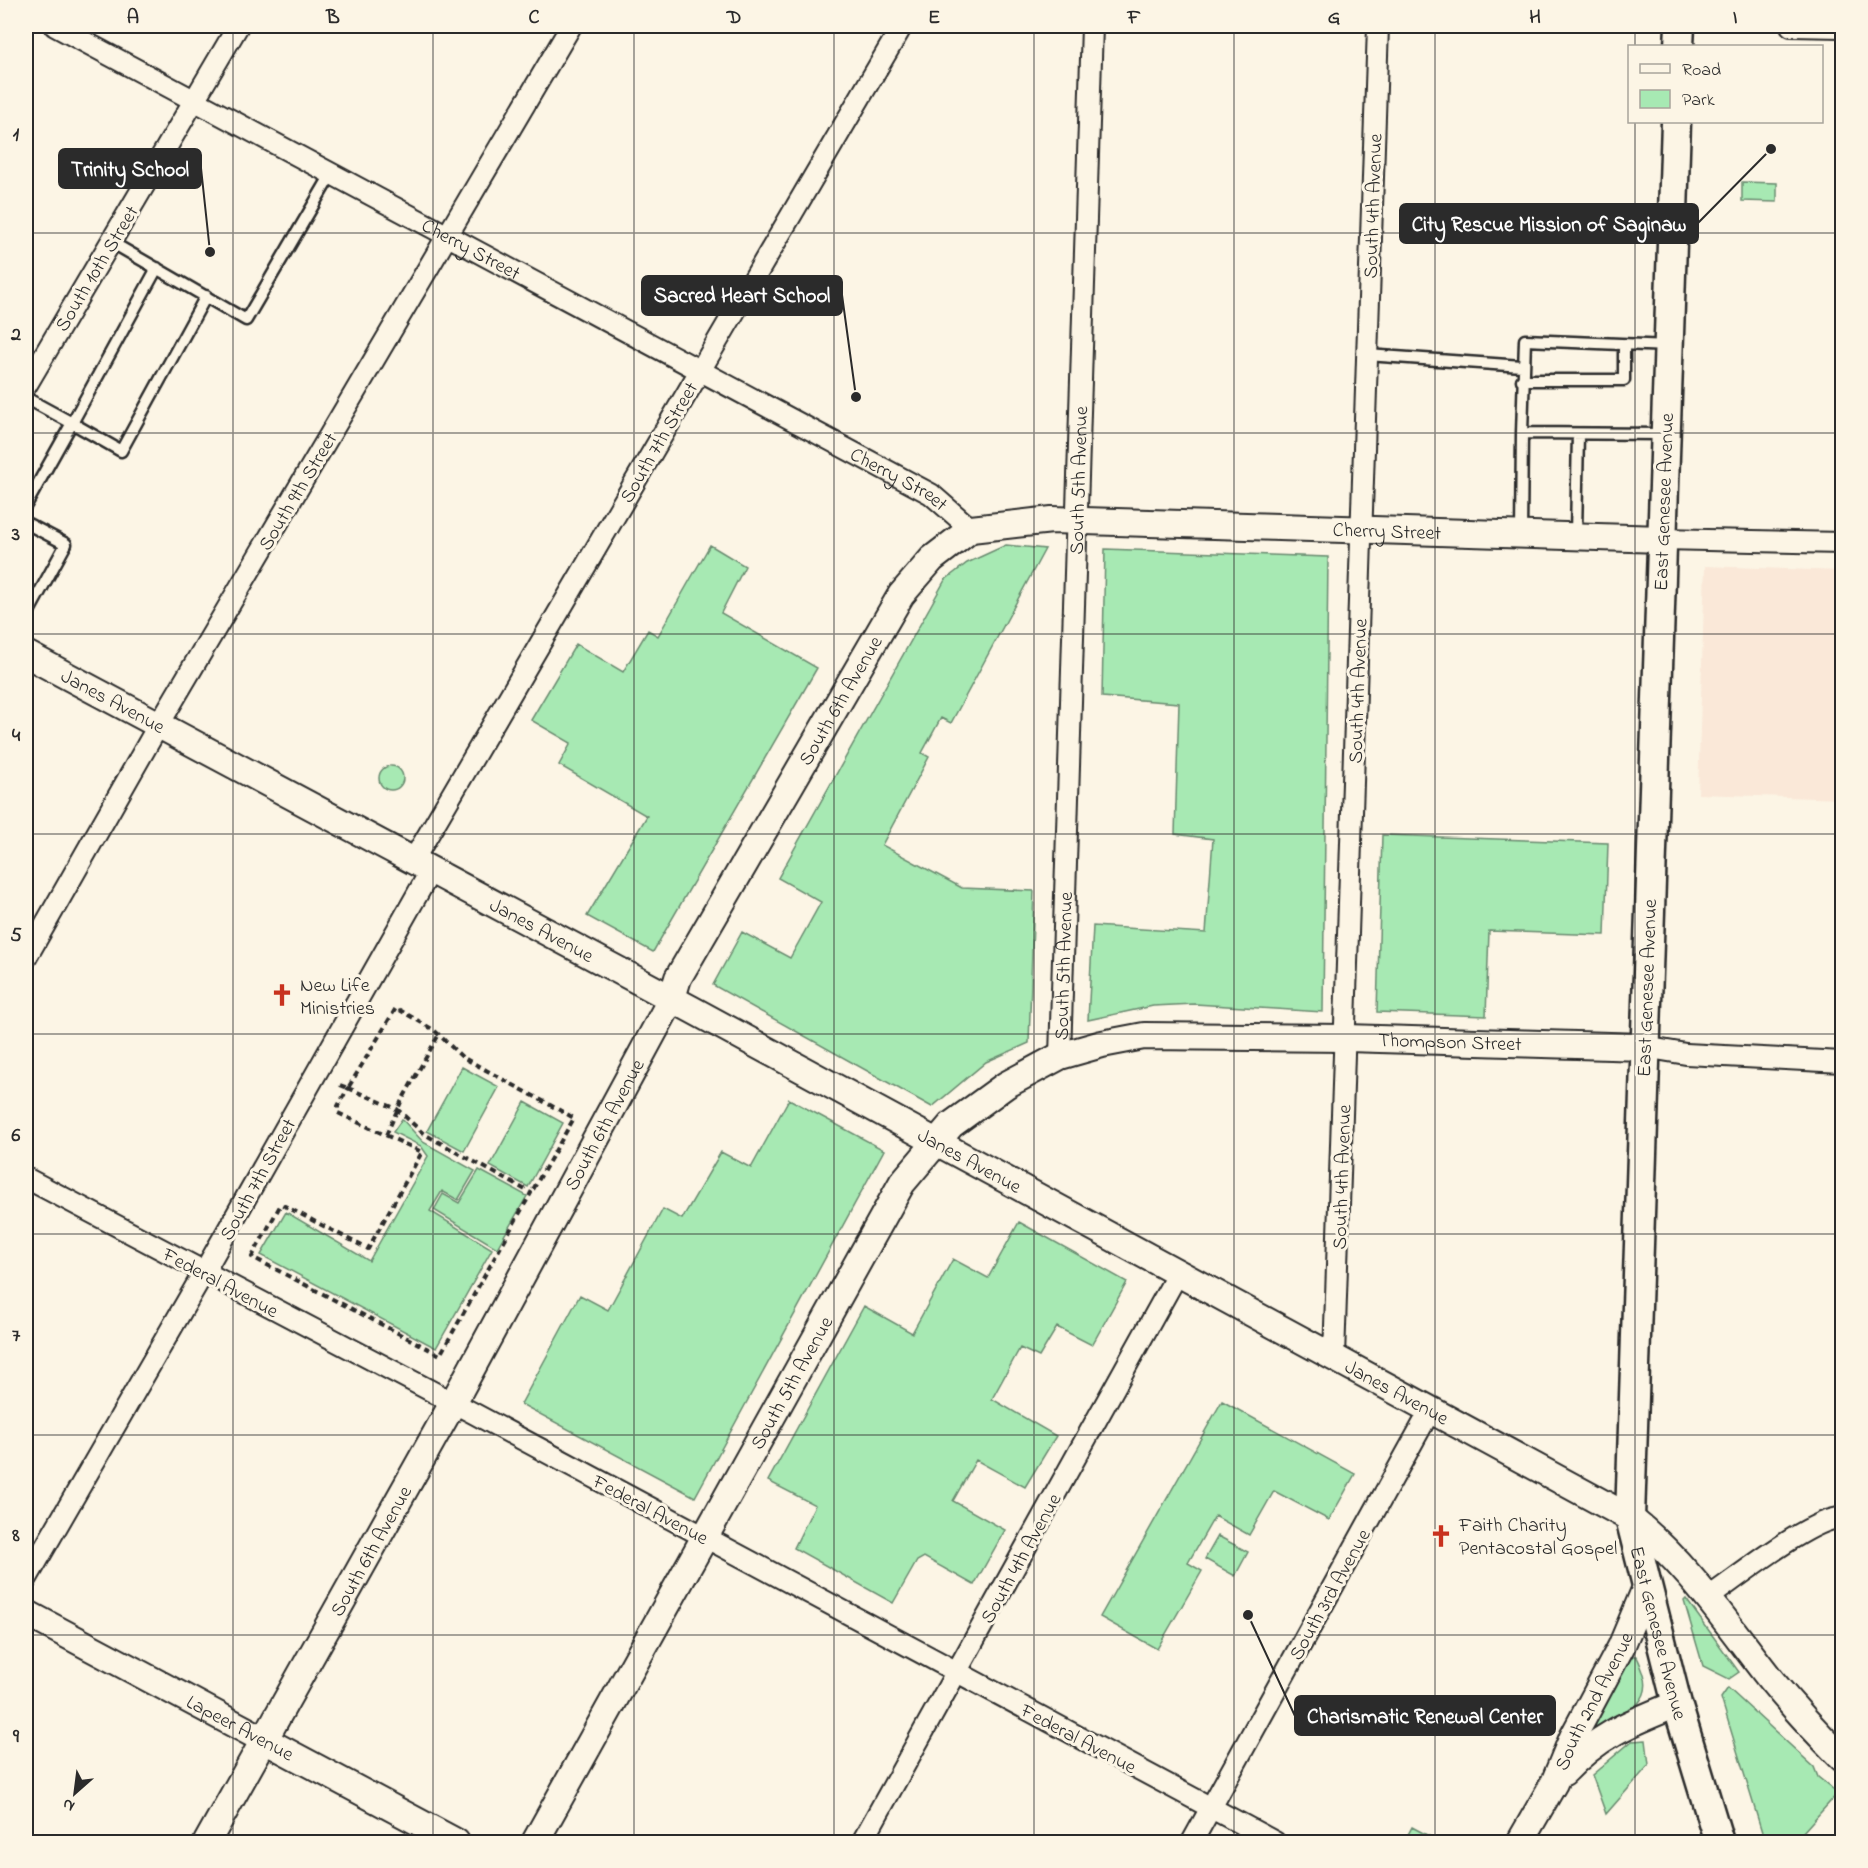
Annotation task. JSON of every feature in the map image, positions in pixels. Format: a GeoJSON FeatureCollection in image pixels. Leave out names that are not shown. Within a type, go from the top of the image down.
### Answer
{"type":"FeatureCollection","features":[{"type":"Feature","properties":{"kind":"main road"},"geometry":{"type":"LineString","coordinates":[[1679,45],[1680,26]]}},
{"type":"Feature","properties":{"kind":"main road","name":"East Genesee Avenue"},"geometry":{"type":"LineString","coordinates":[[1676,123],[1630,1518],[1677,1704],[1719,1842]]}},
{"type":"Feature","properties":{"kind":"street","name":"Cherry Street"},"geometry":{"type":"LineString","coordinates":[[55,26],[931,494],[971,529],[1052,520],[1077,520],[1842,543]]}},
{"type":"Feature","properties":{"kind":"street","name":"South 10th Street"},"geometry":{"type":"LineString","coordinates":[[26,386],[238,26]]}},
{"type":"Feature","properties":{"kind":"street","name":"South 9th Street"},"geometry":{"type":"LineString","coordinates":[[26,958],[158,726],[570,26]]}},
{"type":"Feature","properties":{"kind":"street","name":"South 7th Street"},"geometry":{"type":"LineString","coordinates":[[26,1580],[204,1272],[423,865],[699,371],[902,26]]}},
{"type":"Feature","properties":{"kind":"street","name":"South 5th Avenue"},"geometry":{"type":"LineString","coordinates":[[535,1842],[902,1184],[936,1141],[972,1108],[1006,1085],[1060,1056],[1092,26]]}},
{"type":"Feature","properties":{"kind":"street","name":"South 4th Avenue"},"geometry":{"type":"LineString","coordinates":[[1334,1357],[1347,1038],[1378,26]]}},
{"type":"Feature","properties":{"kind":"street"},"geometry":{"type":"LineString","coordinates":[[1665,26],[1688,26]]}},
{"type":"Feature","properties":{"kind":"street"},"geometry":{"type":"LineString","coordinates":[[1791,26],[1842,27]]}},
{"type":"Feature","properties":{"kind":"street","name":"South 6th Avenue"},"geometry":{"type":"LineString","coordinates":[[207,1842],[453,1403],[672,998],[678,978],[901,595],[932,559],[971,529]]}},
{"type":"Feature","properties":{"kind":"street","name":"Janes Avenue"},"geometry":{"type":"LineString","coordinates":[[26,654],[672,998],[1630,1518],[1671,1554],[1709,1597],[1783,1694],[1842,1758]]}},
{"type":"Feature","properties":{"kind":"street","name":"Thompson Street"},"geometry":{"type":"LineString","coordinates":[[1060,1056],[1102,1044],[1144,1036],[1347,1038],[1644,1047],[1686,1054],[1842,1062]]}},
{"type":"Feature","properties":{"kind":"street","name":"Federal Avenue"},"geometry":{"type":"LineString","coordinates":[[26,1178],[1275,1842]]}},
{"type":"Feature","properties":{"kind":"street","name":"South 4th Avenue"},"geometry":{"type":"LineString","coordinates":[[862,1842],[1178,1273]]}},
{"type":"Feature","properties":{"kind":"street","name":"South 3rd Avenue"},"geometry":{"type":"LineString","coordinates":[[1192,1842],[1431,1409]]}},
{"type":"Feature","properties":{"kind":"street"},"geometry":{"type":"LineString","coordinates":[[1709,1597],[1796,1538],[1833,1518],[1842,1518]]}},
{"type":"Feature","properties":{"kind":"street","name":"South 2nd Avenue"},"geometry":{"type":"LineString","coordinates":[[1521,1842],[1554,1783],[1574,1737],[1621,1647],[1647,1585]]}},
{"type":"Feature","properties":{"kind":"street","name":"Lapeer Avenue"},"geometry":{"type":"LineString","coordinates":[[26,1613],[456,1842]]}},
{"type":"Feature","properties":{"kind":"street","name":"South 2nd Avenue"},"geometry":{"type":"LineString","coordinates":[[1554,1783],[1582,1753],[1613,1730],[1677,1704]]}},
{"type":"Feature","properties":{"kind":"lane"},"geometry":{"type":"LineString","coordinates":[[111,242],[246,320],[332,173]]}},
{"type":"Feature","properties":{"kind":"lane"},"geometry":{"type":"LineString","coordinates":[[26,505],[157,268]]}},
{"type":"Feature","properties":{"kind":"lane"},"geometry":{"type":"LineString","coordinates":[[26,398],[121,451],[206,296]]}},
{"type":"Feature","properties":{"kind":"lane"},"geometry":{"type":"LineString","coordinates":[[1521,535],[1522,366],[1525,340],[1669,346]]}},
{"type":"Feature","properties":{"kind":"lane"},"geometry":{"type":"LineString","coordinates":[[1522,380],[1624,380],[1624,345]]}},
{"type":"Feature","properties":{"kind":"lane"},"geometry":{"type":"LineString","coordinates":[[1367,355],[1522,366]]}},
{"type":"Feature","properties":{"kind":"lane"},"geometry":{"type":"LineString","coordinates":[[1521,433],[1666,434]]}},
{"type":"Feature","properties":{"kind":"lane"},"geometry":{"type":"LineString","coordinates":[[1576,536],[1578,434]]}},
{"type":"Feature","properties":{"kind":"lane"},"geometry":{"type":"LineString","coordinates":[[26,522],[66,544],[26,616]]}},
{"type":"Feature","properties":{"kind":"lane"},"geometry":{"type":"LineString","coordinates":[[26,591],[37,597]]}},
{"type":"Feature","properties":{"kind":"path"},"geometry":{"type":"LineString","coordinates":[[396,1008],[434,1030],[438,1036],[462,1057],[574,1118],[440,1355],[252,1257],[281,1204],[368,1250],[422,1152],[338,1113],[338,1106],[396,1008]]}},
{"type":"Feature","properties":{"kind":"path"},"geometry":{"type":"LineString","coordinates":[[386,1135],[397,1109],[438,1036]]}},
{"type":"Feature","properties":{"kind":"path"},"geometry":{"type":"LineString","coordinates":[[340,1086],[397,1109],[424,1134],[531,1193]]}},
{"type":"Feature","properties":{"kind":"shaded area"},"geometry":{"type":"Polygon","coordinates":[[[1705,566],[1842,571],[1842,799],[1698,794],[1705,566]]]}},
{"type":"Feature","properties":{"kind":"green space"},"geometry":{"type":"Polygon","coordinates":[[[1742,182],[1777,183],[1777,202],[1742,201],[1742,182]]]}},
{"type":"Feature","properties":{"kind":"green space"},"geometry":{"type":"Polygon","coordinates":[[[710,545],[745,566],[721,613],[817,668],[653,952],[587,916],[647,816],[559,765],[571,743],[531,720],[576,644],[623,672],[648,630],[658,636],[710,545]]]}},
{"type":"Feature","properties":{"kind":"green space"},"geometry":{"type":"Polygon","coordinates":[[[1006,545],[1045,549],[951,723],[941,718],[922,753],[929,757],[882,845],[962,888],[1034,891],[1029,1043],[986,1062],[932,1107],[713,985],[742,932],[790,958],[821,902],[778,878],[945,580],[967,563],[1006,545]]]}},
{"type":"Feature","properties":{"kind":"green space"},"geometry":{"type":"Polygon","coordinates":[[[1105,549],[1328,557],[1323,1012],[1195,1004],[1153,1006],[1088,1020],[1093,926],[1206,933],[1213,839],[1175,834],[1179,703],[1102,697],[1105,549]]]}},
{"type":"Feature","properties":{"kind":"green space"},"geometry":{"type":"Polygon","coordinates":[[[391,766],[399,770],[403,778],[399,786],[391,790],[383,786],[379,778],[383,770],[391,766]]]}},
{"type":"Feature","properties":{"kind":"green space"},"geometry":{"type":"Polygon","coordinates":[[[1382,835],[1608,843],[1605,935],[1489,931],[1486,1016],[1377,1012],[1382,835]]]}},
{"type":"Feature","properties":{"kind":"green space"},"geometry":{"type":"Polygon","coordinates":[[[462,1067],[499,1087],[464,1151],[427,1131],[462,1067]]]}},
{"type":"Feature","properties":{"kind":"green space"},"geometry":{"type":"Polygon","coordinates":[[[789,1099],[884,1150],[695,1497],[521,1404],[580,1295],[608,1310],[663,1209],[682,1219],[721,1152],[751,1168],[789,1099]]]}},
{"type":"Feature","properties":{"kind":"green space"},"geometry":{"type":"Polygon","coordinates":[[[525,1102],[563,1123],[528,1187],[490,1166],[525,1102]]]}},
{"type":"Feature","properties":{"kind":"green space"},"geometry":{"type":"Polygon","coordinates":[[[402,1119],[423,1142],[475,1171],[458,1200],[442,1191],[430,1211],[492,1249],[436,1348],[261,1255],[286,1212],[369,1261],[428,1156],[421,1146],[393,1132],[402,1119]]]}},
{"type":"Feature","properties":{"kind":"green space"},"geometry":{"type":"Polygon","coordinates":[[[479,1170],[527,1196],[497,1248],[434,1210],[443,1194],[459,1203],[479,1170]]]}},
{"type":"Feature","properties":{"kind":"green space"},"geometry":{"type":"Polygon","coordinates":[[[1019,1222],[1127,1282],[1092,1345],[1057,1327],[1039,1357],[1020,1348],[992,1399],[1056,1436],[1025,1487],[976,1460],[953,1501],[1005,1530],[974,1585],[924,1557],[917,1561],[893,1603],[794,1548],[815,1505],[768,1481],[864,1306],[912,1333],[953,1259],[988,1278],[1019,1222]]]}},
{"type":"Feature","properties":{"kind":"green space"},"geometry":{"type":"Polygon","coordinates":[[[1222,1401],[1355,1474],[1329,1520],[1274,1491],[1249,1535],[1215,1516],[1188,1563],[1202,1571],[1157,1649],[1100,1617],[1222,1401]]]}},
{"type":"Feature","properties":{"kind":"green space"},"geometry":{"type":"Polygon","coordinates":[[[1218,1536],[1248,1552],[1235,1576],[1205,1559],[1218,1536]]]}},
{"type":"Feature","properties":{"kind":"green space"},"geometry":{"type":"Polygon","coordinates":[[[1686,1599],[1739,1672],[1729,1679],[1703,1666],[1684,1601],[1686,1599]]]}},
{"type":"Feature","properties":{"kind":"green space"},"geometry":{"type":"Polygon","coordinates":[[[1627,1656],[1636,1656],[1639,1662],[1646,1685],[1644,1695],[1632,1709],[1623,1715],[1595,1729],[1588,1729],[1627,1656]]]}},
{"type":"Feature","properties":{"kind":"green space"},"geometry":{"type":"Polygon","coordinates":[[[1728,1688],[1814,1767],[1818,1777],[1838,1793],[1794,1842],[1765,1842],[1721,1698],[1728,1688]]]}},
{"type":"Feature","properties":{"kind":"green space"},"geometry":{"type":"Polygon","coordinates":[[[1646,1740],[1649,1765],[1606,1814],[1592,1775],[1632,1741],[1646,1740]]]}},
{"type":"Feature","properties":{"kind":"green space"},"geometry":{"type":"Polygon","coordinates":[[[1412,1827],[1440,1842],[1404,1842],[1412,1827]]]}},
{"type":"Feature","properties":{"kind":"place","name":"City Rescue Mission of Saginaw"},"geometry":{"type":"Point","coordinates":[1771,149]}},
{"type":"Feature","properties":{"kind":"place","name":"Trinity School"},"geometry":{"type":"Point","coordinates":[210,252]}},
{"type":"Feature","properties":{"kind":"place","name":"Sacred Heart School"},"geometry":{"type":"Point","coordinates":[856,397]}},
{"type":"Feature","properties":{"kind":"place","name":"New Life Ministries"},"geometry":{"type":"Point","coordinates":[282,995]}},
{"type":"Feature","properties":{"kind":"place","name":"Faith Charity Pentacostal Gospel"},"geometry":{"type":"Point","coordinates":[1441,1536]}},
{"type":"Feature","properties":{"kind":"place","name":"Charismatic Renewal Center"},"geometry":{"type":"Point","coordinates":[1248,1615]}}]}
